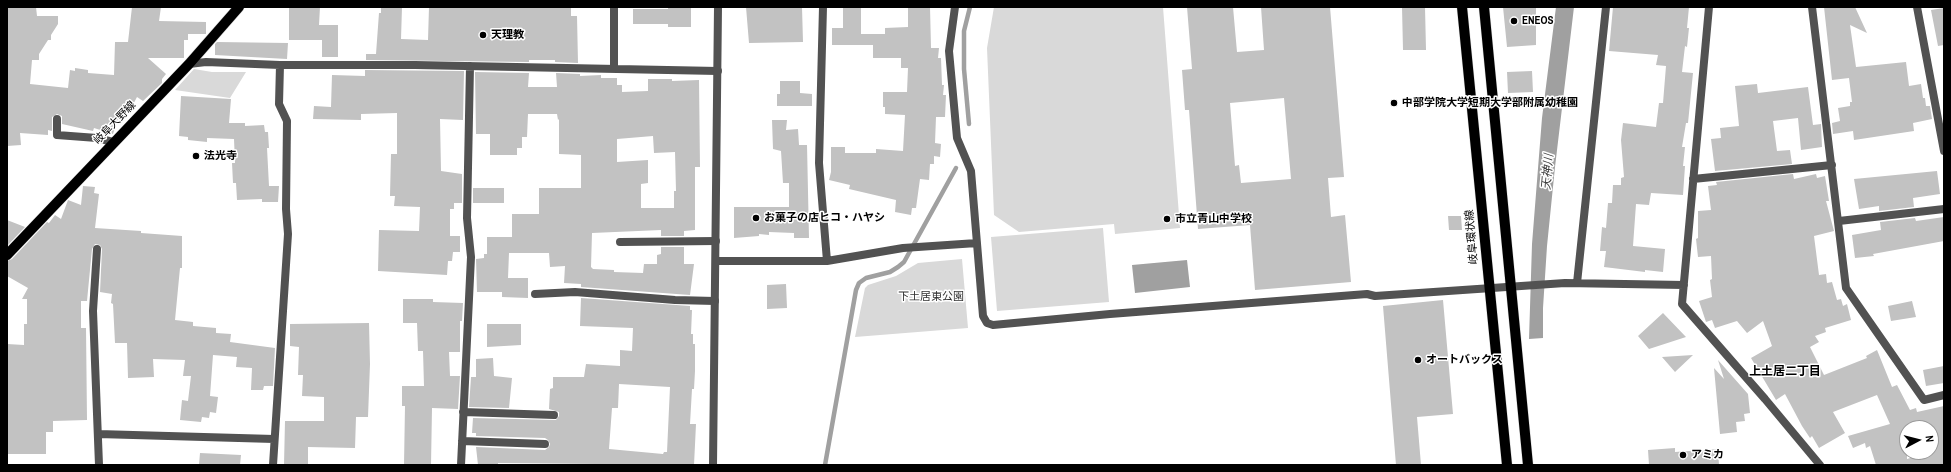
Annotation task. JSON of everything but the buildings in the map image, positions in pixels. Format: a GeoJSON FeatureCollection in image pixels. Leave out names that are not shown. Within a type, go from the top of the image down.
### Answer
{"type":"FeatureCollection","features":[{"type":"Feature","properties":{"kind":"main road","name":"岐阜大野線"},"geometry":{"type":"LineString","coordinates":[[7,255],[188,64],[239,7]]}},
{"type":"Feature","properties":{"kind":"main road","name":"岐阜環状線"},"geometry":{"type":"LineString","coordinates":[[1462,7],[1507,465]]}},
{"type":"Feature","properties":{"kind":"main road"},"geometry":{"type":"LineString","coordinates":[[1484,7],[1515,286],[1528,465]]}},
{"type":"Feature","properties":{"kind":"street"},"geometry":{"type":"LineString","coordinates":[[614,7],[614,69]]}},
{"type":"Feature","properties":{"kind":"street"},"geometry":{"type":"LineString","coordinates":[[713,465],[716,301],[718,7]]}},
{"type":"Feature","properties":{"kind":"street"},"geometry":{"type":"LineString","coordinates":[[823,7],[819,163],[827,261]]}},
{"type":"Feature","properties":{"kind":"street"},"geometry":{"type":"LineString","coordinates":[[955,7],[949,51],[957,138],[971,170],[983,316],[987,323],[993,326],[1110,314],[1366,294],[1375,296],[1565,283],[1684,285]]}},
{"type":"Feature","properties":{"kind":"street"},"geometry":{"type":"LineString","coordinates":[[1577,283],[1606,7]]}},
{"type":"Feature","properties":{"kind":"street"},"geometry":{"type":"LineString","coordinates":[[1709,7],[1682,304],[1820,465]]}},
{"type":"Feature","properties":{"kind":"street"},"geometry":{"type":"LineString","coordinates":[[1812,7],[1846,288],[1924,400],[1944,395]]}},
{"type":"Feature","properties":{"kind":"street"},"geometry":{"type":"LineString","coordinates":[[1917,7],[1944,151]]}},
{"type":"Feature","properties":{"kind":"street"},"geometry":{"type":"LineString","coordinates":[[188,64],[206,62],[280,65],[470,66],[718,71]]}},
{"type":"Feature","properties":{"kind":"street"},"geometry":{"type":"LineString","coordinates":[[273,465],[288,234],[286,209],[287,121],[279,104],[280,65]]}},
{"type":"Feature","properties":{"kind":"street"},"geometry":{"type":"LineString","coordinates":[[461,465],[471,257],[467,218],[470,66]]}},
{"type":"Feature","properties":{"kind":"street"},"geometry":{"type":"LineString","coordinates":[[57,119],[57,135],[97,138],[113,142]]}},
{"type":"Feature","properties":{"kind":"street"},"geometry":{"type":"LineString","coordinates":[[1694,179],[1832,165]]}},
{"type":"Feature","properties":{"kind":"street"},"geometry":{"type":"LineString","coordinates":[[1839,221],[1944,209]]}},
{"type":"Feature","properties":{"kind":"street"},"geometry":{"type":"LineString","coordinates":[[620,242],[716,241]]}},
{"type":"Feature","properties":{"kind":"street"},"geometry":{"type":"LineString","coordinates":[[716,261],[827,261],[903,248],[977,243]]}},
{"type":"Feature","properties":{"kind":"street"},"geometry":{"type":"LineString","coordinates":[[97,250],[93,311],[99,465]]}},
{"type":"Feature","properties":{"kind":"street"},"geometry":{"type":"LineString","coordinates":[[535,294],[575,292],[675,300],[716,301]]}},
{"type":"Feature","properties":{"kind":"street"},"geometry":{"type":"LineString","coordinates":[[463,412],[554,415]]}},
{"type":"Feature","properties":{"kind":"street"},"geometry":{"type":"LineString","coordinates":[[98,434],[274,439]]}},
{"type":"Feature","properties":{"kind":"street"},"geometry":{"type":"LineString","coordinates":[[462,441],[545,444]]}},
{"type":"Feature","properties":{"kind":"green space"},"geometry":{"type":"Polygon","coordinates":[[[994,7],[1163,7],[1180,228],[1115,234],[1114,224],[1019,232],[994,215],[987,48],[994,7]]]}},
{"type":"Feature","properties":{"kind":"green space"},"geometry":{"type":"Polygon","coordinates":[[[194,69],[212,72],[246,72],[230,98],[175,90],[194,69]]]}},
{"type":"Feature","properties":{"kind":"green space"},"geometry":{"type":"Polygon","coordinates":[[[1103,228],[1109,302],[997,311],[991,237],[1103,228]]]}},
{"type":"Feature","properties":{"kind":"green space","name":"下土居東公園"},"geometry":{"type":"Polygon","coordinates":[[[962,259],[968,328],[855,337],[865,288],[868,285],[896,276],[918,263],[962,259]]]}},
{"type":"Feature","properties":{"kind":"water","name":"天神川"},"geometry":{"type":"Polygon","coordinates":[[[1556,7],[1574,7],[1547,246],[1543,308],[1543,338],[1529,339],[1532,244],[1542,118],[1556,7]]]}},
{"type":"Feature","properties":{"kind":"water"},"geometry":{"type":"Polygon","coordinates":[[[1187,260],[1190,287],[1135,293],[1132,265],[1187,260]]]}},
{"type":"Feature","properties":{"kind":"waterway"},"geometry":{"type":"LineString","coordinates":[[969,124],[964,69],[964,31],[970,7]]}},
{"type":"Feature","properties":{"kind":"waterway"},"geometry":{"type":"LineString","coordinates":[[825,465],[856,290],[859,283],[866,278],[890,272],[904,262],[956,168]]}},
{"type":"Feature","properties":{"kind":"place","name":"ENEOS"},"geometry":{"type":"Point","coordinates":[1514,21]}},
{"type":"Feature","properties":{"kind":"place","name":"天理教"},"geometry":{"type":"Point","coordinates":[483,35]}},
{"type":"Feature","properties":{"kind":"place","name":"中部学院大学短期大学部附属幼稚園"},"geometry":{"type":"Point","coordinates":[1394,103]}},
{"type":"Feature","properties":{"kind":"place","name":"法光寺"},"geometry":{"type":"Point","coordinates":[196,156]}},
{"type":"Feature","properties":{"kind":"place","name":"お菓子の店ヒコ・ハヤシ"},"geometry":{"type":"Point","coordinates":[756,218]}},
{"type":"Feature","properties":{"kind":"place","name":"市立青山中学校"},"geometry":{"type":"Point","coordinates":[1167,219]}},
{"type":"Feature","properties":{"kind":"place","name":"オートバックス"},"geometry":{"type":"Point","coordinates":[1418,360]}},
{"type":"Feature","properties":{"kind":"place","name":"アミカ"},"geometry":{"type":"Point","coordinates":[1683,455]}},
{"type":"Feature","properties":{"kind":"district","name":"上土居二丁目"},"geometry":{"type":"Point","coordinates":[1785,372]}}]}
